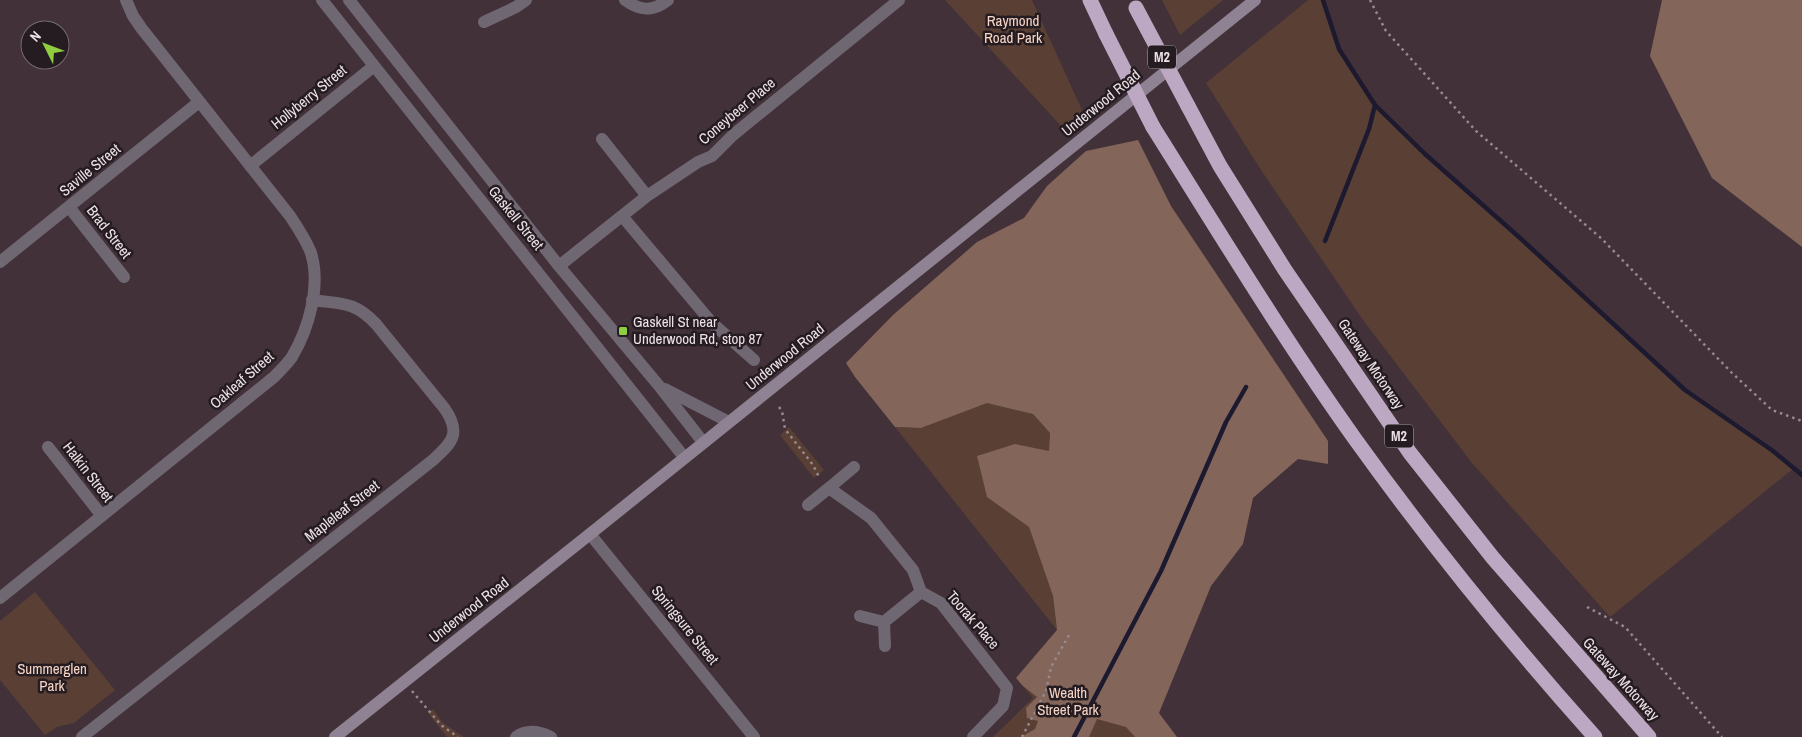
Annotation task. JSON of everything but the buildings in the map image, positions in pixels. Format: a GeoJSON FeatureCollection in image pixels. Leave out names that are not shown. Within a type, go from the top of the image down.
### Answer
{"type":"FeatureCollection","features":[{"type":"Feature","properties":{"kind":"highway","name":"M2"},"geometry":{"type":"LineString","coordinates":[[1090,0],[1153,127],[1263,303],[1355,438],[1433,543],[1528,662],[1595,737]]}},
{"type":"Feature","properties":{"kind":"highway","name":"Gateway Motorway"},"geometry":{"type":"LineString","coordinates":[[1134,4],[1220,166],[1285,270],[1410,452],[1493,558],[1649,737]]}},
{"type":"Feature","properties":{"kind":"main road","name":"Underwood Road"},"geometry":{"type":"LineString","coordinates":[[335,737],[1255,0]]}},
{"type":"Feature","properties":{"kind":"street","name":"Oakleaf Street"},"geometry":{"type":"LineString","coordinates":[[0,598],[274,378],[291,359],[302,338],[312,300],[314,278],[311,254],[302,234],[290,216],[132,16],[126,0]]}},
{"type":"Feature","properties":{"kind":"street","name":"Gaskell Street"},"geometry":{"type":"LineString","coordinates":[[322,0],[684,457]]}},
{"type":"Feature","properties":{"kind":"street","name":"Gaskell Street"},"geometry":{"type":"LineString","coordinates":[[349,0],[389,53],[703,442]]}},
{"type":"Feature","properties":{"kind":"street"},"geometry":{"type":"LineString","coordinates":[[484,22],[516,7],[526,0]]}},
{"type":"Feature","properties":{"kind":"street"},"geometry":{"type":"LineString","coordinates":[[625,0],[635,7],[646,10],[660,6],[668,0]]}},
{"type":"Feature","properties":{"kind":"street","name":"Coneybeer Place"},"geometry":{"type":"LineString","coordinates":[[544,278],[647,196],[698,162],[712,156],[733,135],[899,0]]}},
{"type":"Feature","properties":{"kind":"street","name":"Hollyberry Street"},"geometry":{"type":"LineString","coordinates":[[250,166],[389,53]]}},
{"type":"Feature","properties":{"kind":"street","name":"Saville Street"},"geometry":{"type":"LineString","coordinates":[[0,262],[200,102]]}},
{"type":"Feature","properties":{"kind":"street"},"geometry":{"type":"LineString","coordinates":[[602,139],[647,196]]}},
{"type":"Feature","properties":{"kind":"street","name":"Brad Street"},"geometry":{"type":"LineString","coordinates":[[69,207],[124,277]]}},
{"type":"Feature","properties":{"kind":"street"},"geometry":{"type":"LineString","coordinates":[[622,216],[712,323],[754,360]]}},
{"type":"Feature","properties":{"kind":"street","name":"Mapleleaf Street"},"geometry":{"type":"LineString","coordinates":[[82,737],[448,447],[454,433],[453,421],[365,312],[353,306],[312,300]]}},
{"type":"Feature","properties":{"kind":"street","name":"Gaskell Street"},"geometry":{"type":"LineString","coordinates":[[660,387],[729,422]]}},
{"type":"Feature","properties":{"kind":"street","name":"Halkin Street"},"geometry":{"type":"LineString","coordinates":[[48,447],[102,516]]}},
{"type":"Feature","properties":{"kind":"street"},"geometry":{"type":"LineString","coordinates":[[808,504],[854,467]]}},
{"type":"Feature","properties":{"kind":"street"},"geometry":{"type":"LineString","coordinates":[[829,488],[871,518],[914,570],[921,592],[884,622]]}},
{"type":"Feature","properties":{"kind":"street","name":"Springsure Street"},"geometry":{"type":"LineString","coordinates":[[590,534],[754,737]]}},
{"type":"Feature","properties":{"kind":"street","name":"Toorak Place"},"geometry":{"type":"LineString","coordinates":[[921,592],[941,603],[1007,688],[1003,706],[973,737]]}},
{"type":"Feature","properties":{"kind":"street"},"geometry":{"type":"LineString","coordinates":[[860,616],[884,622]]}},
{"type":"Feature","properties":{"kind":"street"},"geometry":{"type":"LineString","coordinates":[[884,622],[884,646]]}},
{"type":"Feature","properties":{"kind":"street"},"geometry":{"type":"LineString","coordinates":[[516,737],[523,732],[538,732],[551,737]]}},
{"type":"Feature","properties":{"kind":"path"},"geometry":{"type":"LineString","coordinates":[[1370,0],[1386,31],[1476,131],[1602,239],[1732,374],[1772,410],[1802,421]]}},
{"type":"Feature","properties":{"kind":"path"},"geometry":{"type":"LineString","coordinates":[[779,407],[782,411],[785,430],[813,465],[816,475],[829,488]]}},
{"type":"Feature","properties":{"kind":"path"},"geometry":{"type":"LineString","coordinates":[[1587,608],[1625,627],[1722,737]]}},
{"type":"Feature","properties":{"kind":"path"},"geometry":{"type":"LineString","coordinates":[[1022,737],[1046,691],[1051,667],[1068,635]]}},
{"type":"Feature","properties":{"kind":"path"},"geometry":{"type":"LineString","coordinates":[[404,682],[441,725],[458,737]]}},
{"type":"Feature","properties":{"kind":"green space","name":"Raymond Road Park"},"geometry":{"type":"Polygon","coordinates":[[[945,0],[1032,0],[1087,121],[1062,127],[945,0]]]}},
{"type":"Feature","properties":{"kind":"green space"},"geometry":{"type":"Polygon","coordinates":[[[1162,0],[1223,0],[1180,35],[1162,0]]]}},
{"type":"Feature","properties":{"kind":"green space"},"geometry":{"type":"Polygon","coordinates":[[[1308,0],[1323,0],[1339,49],[1375,105],[1425,154],[1519,237],[1685,390],[1773,451],[1794,468],[1610,617],[1472,463],[1363,320],[1261,170],[1206,83],[1308,0]]]}},
{"type":"Feature","properties":{"kind":"green space"},"geometry":{"type":"Polygon","coordinates":[[[1662,0],[1802,0],[1802,247],[1712,178],[1650,56],[1662,0]]]}},
{"type":"Feature","properties":{"kind":"green space"},"geometry":{"type":"Polygon","coordinates":[[[1138,140],[1171,206],[1328,441],[1328,464],[1298,459],[1253,498],[1243,544],[1211,586],[1159,713],[1177,737],[1135,737],[1126,727],[1097,719],[1089,737],[1021,737],[1035,729],[1038,721],[1027,718],[1026,708],[1037,697],[1016,678],[1057,630],[1053,596],[1029,527],[987,497],[977,456],[1015,444],[1049,451],[1050,433],[1033,414],[987,403],[921,428],[895,427],[846,363],[893,315],[977,242],[1024,218],[1047,186],[1086,151],[1138,140]]]}},
{"type":"Feature","properties":{"kind":"green space"},"geometry":{"type":"Polygon","coordinates":[[[987,402],[1033,414],[1050,433],[1049,452],[1015,444],[987,496],[1029,527],[1053,596],[1057,630],[895,427],[921,428],[987,402]]]}},
{"type":"Feature","properties":{"kind":"green space"},"geometry":{"type":"Polygon","coordinates":[[[789,427],[824,470],[814,478],[780,435],[789,427]]]}},
{"type":"Feature","properties":{"kind":"green space","name":"Summerglen Park"},"geometry":{"type":"Polygon","coordinates":[[[35,592],[115,690],[74,723],[57,727],[45,735],[0,680],[0,621],[35,592]]]}},
{"type":"Feature","properties":{"kind":"green space","name":"Wealth Street Park"},"geometry":{"type":"Polygon","coordinates":[[[1057,630],[1135,737],[993,737],[1033,698],[1016,678],[1057,630]]]}},
{"type":"Feature","properties":{"kind":"green space"},"geometry":{"type":"Polygon","coordinates":[[[433,709],[442,722],[464,737],[447,737],[428,713],[433,709]]]}},
{"type":"Feature","properties":{"kind":"waterway"},"geometry":{"type":"LineString","coordinates":[[1323,0],[1339,49],[1375,105],[1425,154],[1519,237],[1685,390],[1773,451],[1802,475]]}},
{"type":"Feature","properties":{"kind":"waterway"},"geometry":{"type":"LineString","coordinates":[[1325,241],[1369,129],[1375,105]]}},
{"type":"Feature","properties":{"kind":"waterway"},"geometry":{"type":"LineString","coordinates":[[1074,737],[1161,571],[1226,422],[1246,387]]}},
{"type":"Feature","properties":{"kind":"place","name":"Gaskell St near Underwood Rd, stop 87"},"geometry":{"type":"Point","coordinates":[623,331]}}]}
